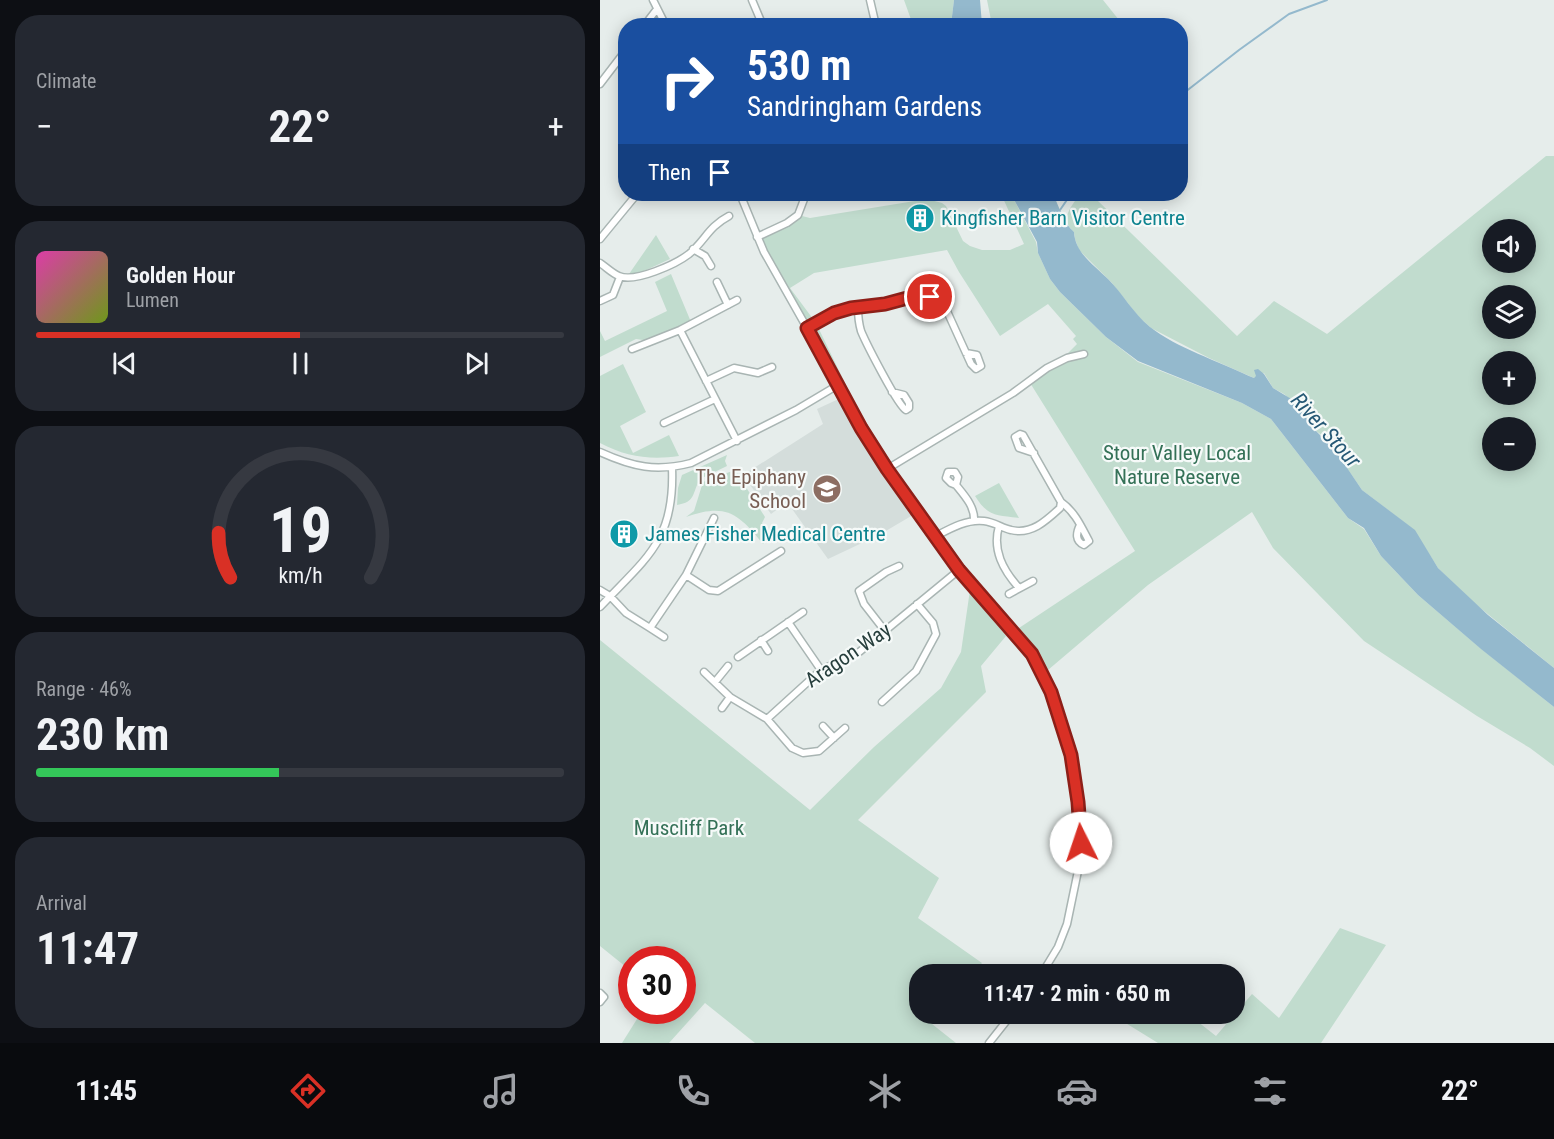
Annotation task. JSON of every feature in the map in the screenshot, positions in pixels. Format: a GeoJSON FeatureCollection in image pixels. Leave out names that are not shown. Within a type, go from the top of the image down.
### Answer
{"type":"FeatureCollection","features":[{"type":"Feature","properties":{"kind":"street"},"geometry":{"type":"LineString","coordinates":[[653,0],[662,18]]}},
{"type":"Feature","properties":{"kind":"street"},"geometry":{"type":"LineString","coordinates":[[752,0],[760,18]]}},
{"type":"Feature","properties":{"kind":"street"},"geometry":{"type":"LineString","coordinates":[[870,0],[874,18]]}},
{"type":"Feature","properties":{"kind":"street"},"geometry":{"type":"LineString","coordinates":[[650,18],[657,9]]}},
{"type":"Feature","properties":{"kind":"street"},"geometry":{"type":"LineString","coordinates":[[600,84],[618,60]]}},
{"type":"Feature","properties":{"kind":"street"},"geometry":{"type":"LineString","coordinates":[[600,239],[631,201]]}},
{"type":"Feature","properties":{"kind":"street"},"geometry":{"type":"LineString","coordinates":[[743,201],[757,237],[779,280],[861,428],[887,469],[959,570],[1032,654],[1051,692],[1071,755],[1080,824],[1080,866],[1065,931],[1047,964]]}},
{"type":"Feature","properties":{"kind":"street"},"geometry":{"type":"LineString","coordinates":[[757,237],[787,224],[798,215],[803,201]]}},
{"type":"Feature","properties":{"kind":"street"},"geometry":{"type":"LineString","coordinates":[[600,263],[620,277],[642,276],[655,272],[689,254],[716,223],[729,216]]}},
{"type":"Feature","properties":{"kind":"street"},"geometry":{"type":"LineString","coordinates":[[693,249],[705,256],[711,266]]}},
{"type":"Feature","properties":{"kind":"street"},"geometry":{"type":"LineString","coordinates":[[600,301],[613,295],[620,277]]}},
{"type":"Feature","properties":{"kind":"street"},"geometry":{"type":"LineString","coordinates":[[717,282],[728,305]]}},
{"type":"Feature","properties":{"kind":"street"},"geometry":{"type":"LineString","coordinates":[[807,328],[842,310],[885,304],[911,297],[930,297],[946,309],[966,353]]}},
{"type":"Feature","properties":{"kind":"street"},"geometry":{"type":"LineString","coordinates":[[632,349],[680,330],[737,300]]}},
{"type":"Feature","properties":{"kind":"street"},"geometry":{"type":"LineString","coordinates":[[858,308],[861,332],[892,392]]}},
{"type":"Feature","properties":{"kind":"street"},"geometry":{"type":"LineString","coordinates":[[680,330],[736,441]]}},
{"type":"Feature","properties":{"kind":"street"},"geometry":{"type":"LineString","coordinates":[[887,469],[1013,393],[1047,368],[1067,358],[1084,354]]}},
{"type":"Feature","properties":{"kind":"street"},"geometry":{"type":"LineString","coordinates":[[706,381],[734,368],[758,373],[772,367]]}},
{"type":"Feature","properties":{"kind":"street"},"geometry":{"type":"LineString","coordinates":[[600,452],[640,467],[672,468],[691,463],[838,385]]}},
{"type":"Feature","properties":{"kind":"street"},"geometry":{"type":"LineString","coordinates":[[663,423],[715,399]]}},
{"type":"Feature","properties":{"kind":"street"},"geometry":{"type":"LineString","coordinates":[[1034,453],[1060,502],[1073,513],[1080,525]]}},
{"type":"Feature","properties":{"kind":"street"},"geometry":{"type":"LineString","coordinates":[[600,607],[645,562],[664,531],[671,505],[672,468]]}},
{"type":"Feature","properties":{"kind":"street"},"geometry":{"type":"LineString","coordinates":[[957,485],[969,501],[974,514],[974,522]]}},
{"type":"Feature","properties":{"kind":"street"},"geometry":{"type":"LineString","coordinates":[[936,536],[956,526],[984,521],[1020,531],[1029,530],[1047,520],[1060,508],[1060,502]]}},
{"type":"Feature","properties":{"kind":"street"},"geometry":{"type":"LineString","coordinates":[[650,628],[686,575],[714,519]]}},
{"type":"Feature","properties":{"kind":"street"},"geometry":{"type":"LineString","coordinates":[[999,526],[996,536],[997,551],[1019,588]]}},
{"type":"Feature","properties":{"kind":"street"},"geometry":{"type":"LineString","coordinates":[[686,575],[709,590],[718,591],[782,551]]}},
{"type":"Feature","properties":{"kind":"street"},"geometry":{"type":"LineString","coordinates":[[859,591],[886,572],[899,566]]}},
{"type":"Feature","properties":{"kind":"street","name":"Aragon Way"},"geometry":{"type":"LineString","coordinates":[[766,719],[820,670],[858,653],[959,570]]}},
{"type":"Feature","properties":{"kind":"street"},"geometry":{"type":"LineString","coordinates":[[1009,594],[1033,581]]}},
{"type":"Feature","properties":{"kind":"street"},"geometry":{"type":"LineString","coordinates":[[852,589],[859,591]]}},
{"type":"Feature","properties":{"kind":"street"},"geometry":{"type":"LineString","coordinates":[[600,590],[610,596],[626,613],[664,637]]}},
{"type":"Feature","properties":{"kind":"street"},"geometry":{"type":"LineString","coordinates":[[859,591],[864,604],[885,631]]}},
{"type":"Feature","properties":{"kind":"street"},"geometry":{"type":"LineString","coordinates":[[882,702],[916,672],[936,634],[933,623],[917,604]]}},
{"type":"Feature","properties":{"kind":"street"},"geometry":{"type":"LineString","coordinates":[[738,657],[803,612]]}},
{"type":"Feature","properties":{"kind":"street"},"geometry":{"type":"LineString","coordinates":[[788,622],[820,670]]}},
{"type":"Feature","properties":{"kind":"street"},"geometry":{"type":"LineString","coordinates":[[760,640],[768,651]]}},
{"type":"Feature","properties":{"kind":"street"},"geometry":{"type":"LineString","coordinates":[[715,682],[728,666]]}},
{"type":"Feature","properties":{"kind":"street"},"geometry":{"type":"LineString","coordinates":[[704,672],[730,697],[766,719],[792,748],[803,753],[819,752],[845,728]]}},
{"type":"Feature","properties":{"kind":"street"},"geometry":{"type":"LineString","coordinates":[[722,708],[730,697]]}},
{"type":"Feature","properties":{"kind":"street"},"geometry":{"type":"LineString","coordinates":[[823,726],[834,738]]}},
{"type":"Feature","properties":{"kind":"street"},"geometry":{"type":"LineString","coordinates":[[989,1043],[1004,1024]]}},
{"type":"Feature","properties":{"kind":"shaded area","name":"The Epiphany School"},"geometry":{"type":"Polygon","coordinates":[[[843,397],[918,512],[879,535],[828,559],[787,502],[771,514],[743,475],[823,424],[817,409],[843,397]]]}},
{"type":"Feature","properties":{"kind":"green space"},"geometry":{"type":"Polygon","coordinates":[[[904,0],[954,0],[952,18],[910,18],[904,0]]]}},
{"type":"Feature","properties":{"kind":"green space"},"geometry":{"type":"Polygon","coordinates":[[[987,0],[1103,0],[1117,18],[991,18],[987,0]]]}},
{"type":"Feature","properties":{"kind":"green space"},"geometry":{"type":"Polygon","coordinates":[[[1546,156],[1554,156],[1554,668],[1473,602],[1438,568],[1414,530],[1362,490],[1327,439],[1316,431],[1299,407],[1273,388],[1264,373],[1254,378],[1209,358],[1151,328],[1138,316],[1112,283],[1079,250],[1074,232],[1067,222],[1068,213],[1075,201],[1098,201],[1237,336],[1274,301],[1327,334],[1546,156]]]}},
{"type":"Feature","properties":{"kind":"green space","name":"Stour Valley Local Nature Reserve"},"geometry":{"type":"Polygon","coordinates":[[[915,201],[934,201],[946,206],[963,241],[970,246],[982,250],[1010,250],[1024,244],[1004,201],[1015,201],[1036,242],[1038,253],[1050,279],[1060,292],[1106,337],[1138,362],[1242,403],[1271,419],[1348,518],[1364,529],[1381,556],[1418,595],[1554,707],[1554,766],[1530,748],[1477,716],[1364,641],[1273,548],[1252,512],[1148,585],[1048,670],[1040,656],[1016,630],[1135,551],[1027,378],[1045,365],[1065,356],[1077,344],[1073,339],[1076,336],[1048,304],[1000,336],[947,250],[814,273],[790,288],[816,323],[859,412],[915,499],[956,554],[978,593],[887,469],[757,237],[798,215],[810,218],[915,201]]]}},
{"type":"Feature","properties":{"kind":"green space"},"geometry":{"type":"Polygon","coordinates":[[[656,235],[670,259],[642,272],[629,274],[656,235]]]}},
{"type":"Feature","properties":{"kind":"green space"},"geometry":{"type":"Polygon","coordinates":[[[671,274],[691,322],[650,341],[636,339],[600,357],[600,331],[605,341],[667,311],[655,282],[671,274]]]}},
{"type":"Feature","properties":{"kind":"green space"},"geometry":{"type":"Polygon","coordinates":[[[623,364],[646,412],[620,426],[633,453],[669,435],[679,456],[658,458],[639,456],[619,452],[600,443],[600,376],[623,364]]]}},
{"type":"Feature","properties":{"kind":"green space"},"geometry":{"type":"Polygon","coordinates":[[[727,455],[725,461],[727,466],[700,479],[691,499],[677,505],[678,488],[682,475],[727,455]]]}},
{"type":"Feature","properties":{"kind":"green space"},"geometry":{"type":"Polygon","coordinates":[[[735,470],[765,517],[762,523],[771,537],[763,544],[746,525],[730,514],[711,511],[686,517],[694,511],[703,482],[735,470]]]}},
{"type":"Feature","properties":{"kind":"green space"},"geometry":{"type":"Polygon","coordinates":[[[999,483],[1019,518],[994,514],[984,508],[975,496],[999,483]]]}},
{"type":"Feature","properties":{"kind":"green space","name":"Muscliff Park"},"geometry":{"type":"Polygon","coordinates":[[[970,590],[1006,636],[981,666],[986,692],[858,820],[939,878],[918,918],[982,963],[909,964],[909,1024],[932,1024],[956,1043],[755,1043],[705,1003],[696,1013],[696,946],[618,946],[618,961],[600,946],[600,640],[810,810],[874,747],[941,688],[961,652],[970,590]]]}},
{"type":"Feature","properties":{"kind":"green space"},"geometry":{"type":"Polygon","coordinates":[[[1340,928],[1386,945],[1321,1043],[1158,1043],[1127,1024],[1201,1024],[1216,1036],[1226,1024],[1245,1024],[1245,1002],[1252,994],[1279,1018],[1340,928]]]}},
{"type":"Feature","properties":{"kind":"green space"},"geometry":{"type":"Polygon","coordinates":[[[634,1024],[686,1024],[669,1043],[622,1043],[634,1024]]]}},
{"type":"Feature","properties":{"kind":"water"},"geometry":{"type":"Polygon","coordinates":[[[954,0],[980,0],[981,18],[952,18],[954,0]]]}},
{"type":"Feature","properties":{"kind":"water"},"geometry":{"type":"Polygon","coordinates":[[[1015,201],[1056,201],[1070,229],[1074,232],[1082,252],[1150,327],[1185,348],[1254,378],[1256,376],[1254,370],[1258,369],[1273,388],[1293,400],[1316,431],[1335,450],[1362,490],[1415,530],[1438,568],[1488,615],[1554,668],[1554,707],[1418,595],[1381,556],[1364,528],[1348,518],[1271,419],[1242,403],[1138,361],[1106,337],[1060,292],[1050,279],[1038,253],[1037,242],[1015,201]]]}},
{"type":"Feature","properties":{"kind":"waterway"},"geometry":{"type":"LineString","coordinates":[[1188,90],[1289,14],[1327,0]]}},
{"type":"Feature","properties":{"kind":"waterway"},"geometry":{"type":"LineString","coordinates":[[1060,210],[1066,201]]}},
{"type":"Feature","properties":{"kind":"place","name":"Kingfisher Barn Visitor Centre"},"geometry":{"type":"Point","coordinates":[920,218]}},
{"type":"Feature","properties":{"kind":"place","name":"The Epiphany School"},"geometry":{"type":"Point","coordinates":[827,489]}},
{"type":"Feature","properties":{"kind":"place","name":"James Fisher Medical Centre"},"geometry":{"type":"Point","coordinates":[624,534]}},
{"type":"Feature","properties":{"kind":"route"},"geometry":{"type":"LineString","coordinates":[[930,297],[911,297],[885,304],[842,310],[807,328],[861,428],[887,469],[959,570],[1032,654],[1051,692],[1071,755],[1081,843]]}},
{"type":"Feature","properties":{"kind":"water label","name":"River Stour"},"geometry":{"type":"Point","coordinates":[1326,430]}}]}
